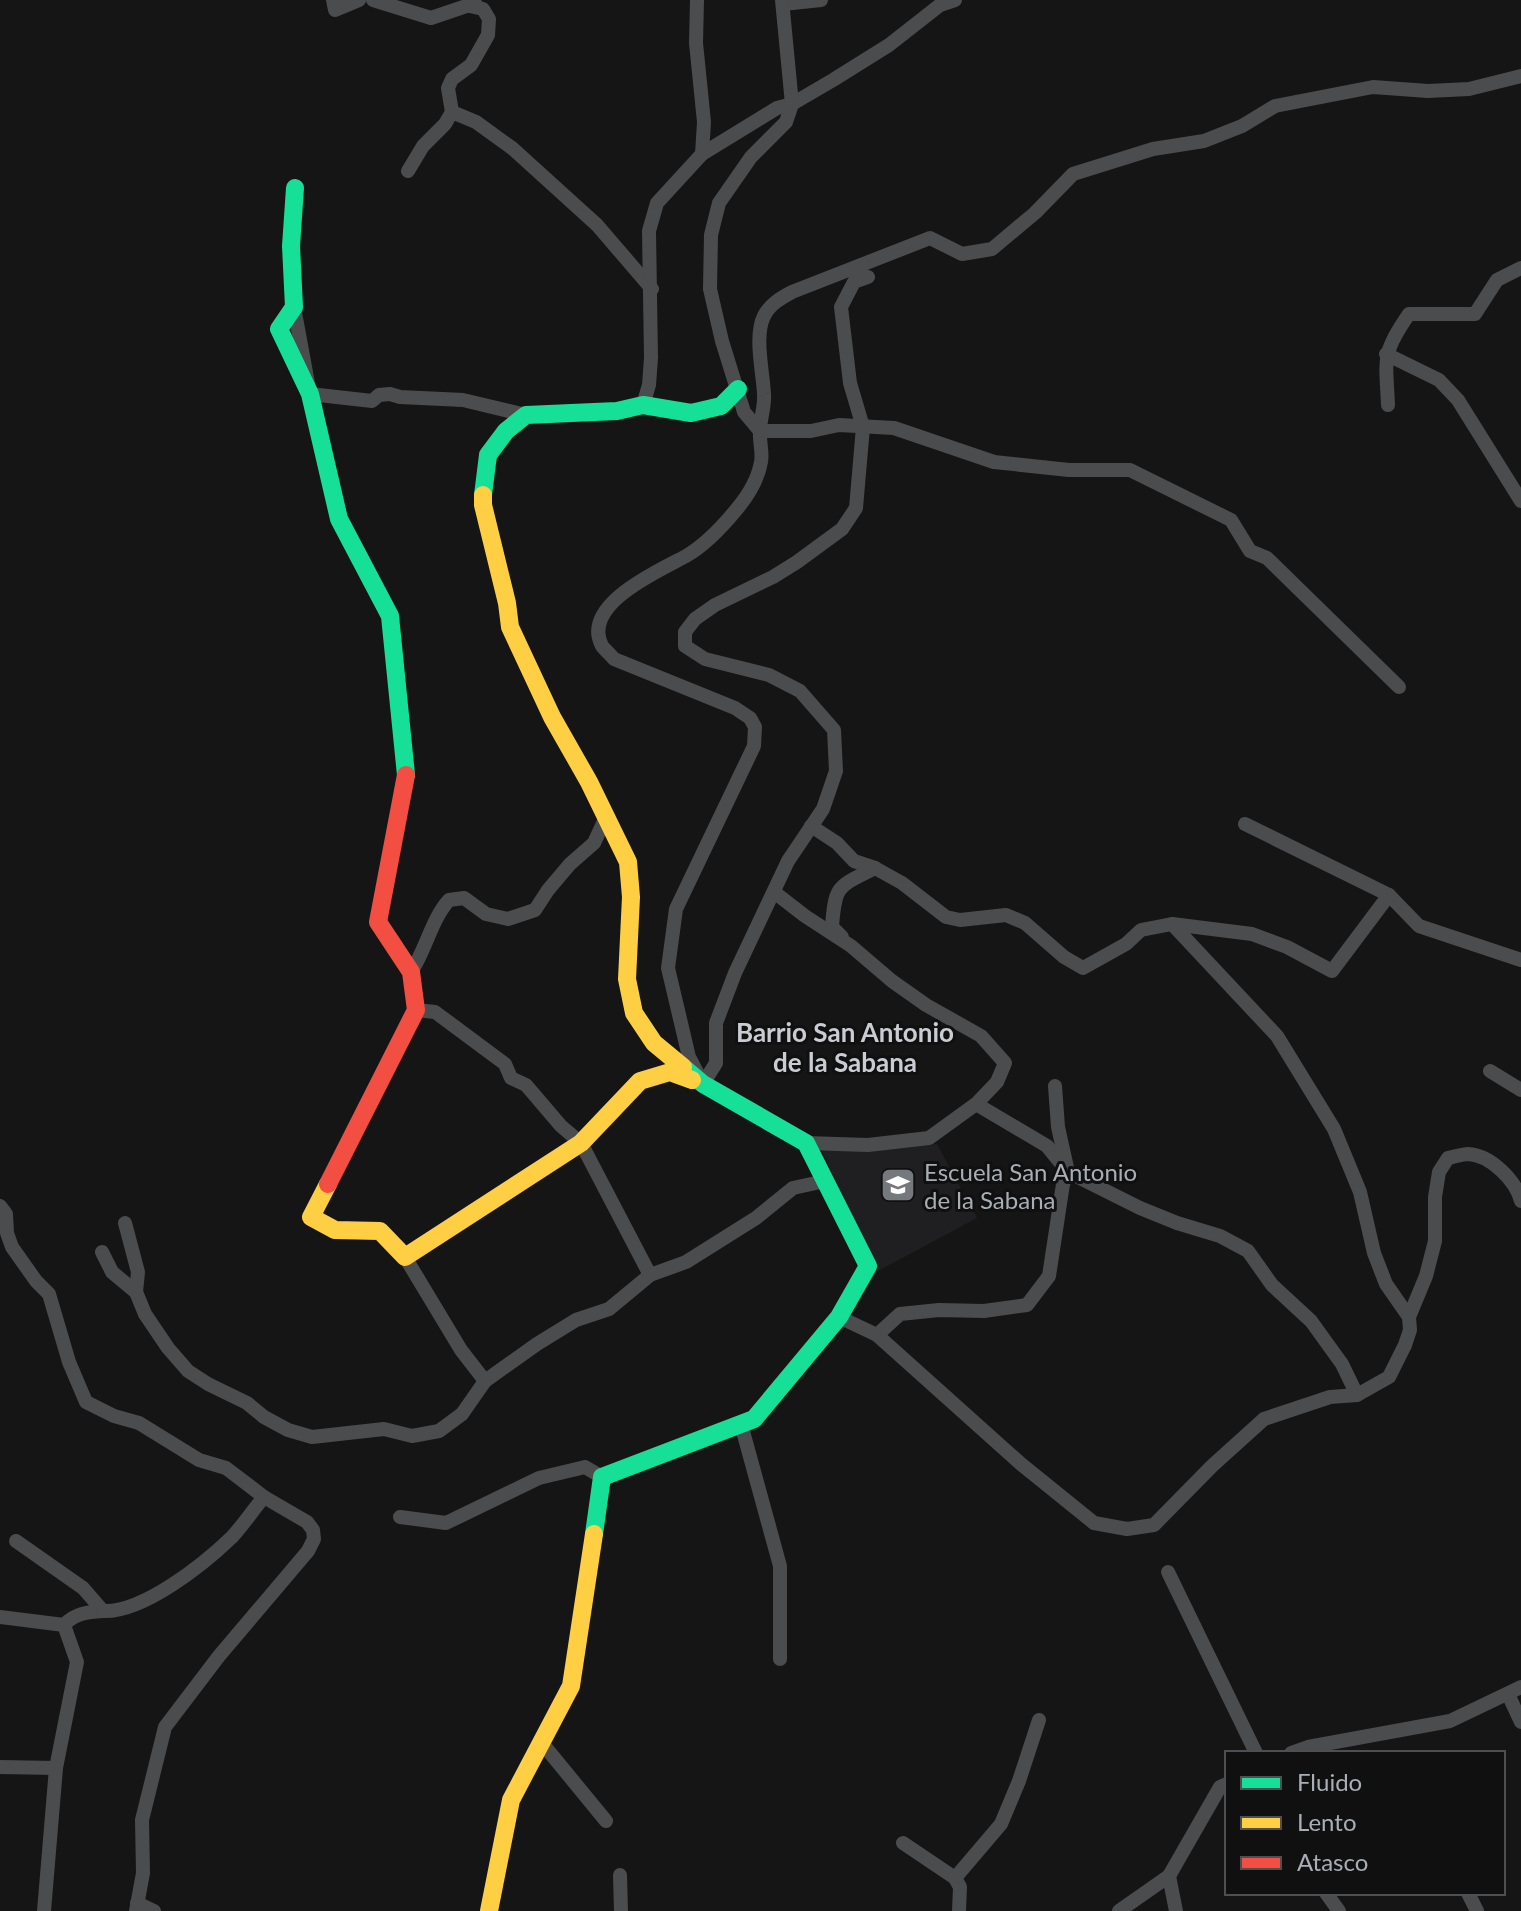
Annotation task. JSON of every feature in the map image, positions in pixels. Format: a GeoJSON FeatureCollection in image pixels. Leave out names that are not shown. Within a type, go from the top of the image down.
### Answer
{"type":"FeatureCollection","features":[{"type":"Feature","properties":{"kind":"street"},"geometry":{"type":"LineString","coordinates":[[333,0],[335,10],[359,0]]}},
{"type":"Feature","properties":{"kind":"street"},"geometry":{"type":"LineString","coordinates":[[373,0],[431,18],[476,3],[489,19],[488,35],[471,65],[452,79],[448,88],[452,112],[445,124],[423,146],[408,171]]}},
{"type":"Feature","properties":{"kind":"street"},"geometry":{"type":"LineString","coordinates":[[697,0],[696,43],[704,122],[702,154]]}},
{"type":"Feature","properties":{"kind":"street"},"geometry":{"type":"LineString","coordinates":[[821,0],[782,2],[792,104],[786,122],[751,157],[719,203],[711,235],[710,289],[744,412],[760,431],[811,431],[839,425],[894,428],[994,462],[1069,470],[1130,470],[1231,520],[1250,551],[1267,558],[1399,687]]}},
{"type":"Feature","properties":{"kind":"street"},"geometry":{"type":"LineString","coordinates":[[643,405],[649,385],[651,358],[649,231],[657,203],[702,154],[889,45],[940,5],[955,0]]}},
{"type":"Feature","properties":{"kind":"street"},"geometry":{"type":"LineString","coordinates":[[703,1084],[689,1057],[668,968],[676,909],[737,786],[754,746],[755,727],[750,718],[735,708],[614,659],[601,645],[599,632],[605,612],[621,594],[650,573],[687,555],[706,541],[736,510],[751,487],[761,460],[760,431],[765,397],[760,354],[763,317],[774,303],[792,292],[930,238],[962,254],[992,249],[1035,213],[1073,174],[1153,149],[1204,141],[1242,126],[1275,106],[1373,87],[1428,91],[1469,89],[1521,76]]}},
{"type":"Feature","properties":{"kind":"street"},"geometry":{"type":"LineString","coordinates":[[452,112],[476,122],[512,148],[597,225],[652,289]]}},
{"type":"Feature","properties":{"kind":"street"},"geometry":{"type":"LineString","coordinates":[[295,188],[291,246],[294,307],[279,329],[310,394],[339,519],[390,616],[407,771],[378,922],[411,972],[416,1010],[311,1217],[319,1224],[344,1232],[380,1231],[405,1257],[461,1350],[485,1381]]}},
{"type":"Feature","properties":{"kind":"street"},"geometry":{"type":"LineString","coordinates":[[1388,405],[1386,354],[1392,338],[1409,314],[1475,314],[1497,280],[1521,268]]}},
{"type":"Feature","properties":{"kind":"street"},"geometry":{"type":"LineString","coordinates":[[703,1084],[716,1063],[716,1023],[735,973],[788,861],[823,809],[836,771],[834,730],[800,691],[769,675],[705,659],[685,646],[685,632],[695,619],[715,605],[773,577],[842,529],[856,508],[863,427],[850,383],[841,307],[854,282],[868,277]]}},
{"type":"Feature","properties":{"kind":"street"},"geometry":{"type":"LineString","coordinates":[[1386,354],[1439,380],[1458,400],[1521,501]]}},
{"type":"Feature","properties":{"kind":"street"},"geometry":{"type":"LineString","coordinates":[[310,394],[372,401],[379,395],[390,394],[463,400],[526,415],[603,412],[643,405],[691,413],[721,406],[738,389]]}},
{"type":"Feature","properties":{"kind":"street"},"geometry":{"type":"LineString","coordinates":[[526,415],[506,431],[488,455],[484,479],[483,505],[510,627],[533,680],[589,782],[628,862],[631,897],[627,979],[634,1013],[654,1043],[703,1084]]}},
{"type":"Feature","properties":{"kind":"street"},"geometry":{"type":"LineString","coordinates":[[411,972],[422,957],[440,910],[449,900],[464,898],[486,914],[508,919],[535,910],[570,864],[594,843],[605,819]]}},
{"type":"Feature","properties":{"kind":"street"},"geometry":{"type":"LineString","coordinates":[[1245,824],[1389,895],[1419,926],[1521,960]]}},
{"type":"Feature","properties":{"kind":"street"},"geometry":{"type":"LineString","coordinates":[[811,826],[837,843],[854,861],[902,883],[946,917],[960,920],[1006,915],[1025,923],[1064,957],[1083,968],[1126,944],[1141,930],[1172,924],[1252,934],[1287,947],[1332,971],[1389,895]]}},
{"type":"Feature","properties":{"kind":"street"},"geometry":{"type":"LineString","coordinates":[[405,1257],[581,1143],[640,1081],[670,1072],[703,1084],[806,1143],[868,1145],[929,1138],[976,1104],[997,1082],[1005,1063],[981,1036],[926,1005],[892,981],[832,927],[834,898],[842,884],[875,868]]}},
{"type":"Feature","properties":{"kind":"street"},"geometry":{"type":"LineString","coordinates":[[774,892],[851,946]]}},
{"type":"Feature","properties":{"kind":"street"},"geometry":{"type":"LineString","coordinates":[[1172,924],[1277,1036],[1326,1115],[1360,1192],[1374,1253],[1386,1284],[1409,1317]]}},
{"type":"Feature","properties":{"kind":"street"},"geometry":{"type":"LineString","coordinates":[[416,1010],[435,1012],[505,1064],[511,1078],[526,1085],[561,1126],[581,1143],[650,1275]]}},
{"type":"Feature","properties":{"kind":"street"},"geometry":{"type":"LineString","coordinates":[[1490,1071],[1521,1090]]}},
{"type":"Feature","properties":{"kind":"street"},"geometry":{"type":"LineString","coordinates":[[877,1335],[900,1314],[939,1310],[984,1311],[1027,1305],[1049,1276],[1063,1184],[1068,1172],[1058,1127],[1055,1086]]}},
{"type":"Feature","properties":{"kind":"street"},"geometry":{"type":"LineString","coordinates":[[976,1104],[1047,1146],[1068,1172],[1140,1208],[1220,1236],[1248,1251],[1272,1285],[1311,1321],[1342,1364],[1357,1395]]}},
{"type":"Feature","properties":{"kind":"street"},"geometry":{"type":"LineString","coordinates":[[602,1477],[754,1419],[839,1317],[868,1266],[806,1143]]}},
{"type":"Feature","properties":{"kind":"street"},"geometry":{"type":"LineString","coordinates":[[839,1317],[877,1335],[1021,1464],[1094,1523],[1127,1529],[1154,1525],[1264,1419],[1330,1397],[1357,1395],[1389,1377],[1405,1345],[1410,1330],[1409,1317],[1426,1276],[1435,1241],[1435,1197],[1439,1172],[1448,1158],[1470,1154],[1491,1161],[1519,1194],[1521,1201]]}},
{"type":"Feature","properties":{"kind":"street"},"geometry":{"type":"LineString","coordinates":[[102,1252],[112,1272],[136,1292],[145,1314],[188,1371],[229,1396],[247,1403],[264,1417],[288,1430],[312,1437],[384,1429],[412,1436],[439,1431],[462,1414],[485,1381],[537,1344],[576,1320],[609,1309],[650,1275],[686,1262],[756,1218],[793,1188],[825,1181]]}},
{"type":"Feature","properties":{"kind":"street"},"geometry":{"type":"LineString","coordinates":[[0,1206],[6,1214],[7,1233],[12,1247],[49,1294],[69,1362],[86,1402],[114,1416],[139,1423],[199,1460],[226,1468],[264,1497],[307,1522],[313,1530],[314,1539],[308,1551],[219,1656],[165,1727],[142,1820],[143,1873],[136,1907],[154,1911]]}},
{"type":"Feature","properties":{"kind":"street"},"geometry":{"type":"LineString","coordinates":[[125,1223],[138,1272],[136,1292]]}},
{"type":"Feature","properties":{"kind":"street"},"geometry":{"type":"LineString","coordinates":[[741,1424],[780,1566],[780,1659]]}},
{"type":"Feature","properties":{"kind":"street"},"geometry":{"type":"LineString","coordinates":[[400,1517],[446,1523],[539,1478],[585,1467],[602,1477]]}},
{"type":"Feature","properties":{"kind":"street"},"geometry":{"type":"LineString","coordinates":[[489,1911],[511,1800],[571,1686],[602,1477]]}},
{"type":"Feature","properties":{"kind":"street"},"geometry":{"type":"LineString","coordinates":[[64,1625],[71,1618],[87,1612],[119,1612],[187,1576],[234,1535],[264,1497]]}},
{"type":"Feature","properties":{"kind":"street"},"geometry":{"type":"LineString","coordinates":[[16,1541],[83,1588],[103,1611]]}},
{"type":"Feature","properties":{"kind":"street"},"geometry":{"type":"LineString","coordinates":[[1168,1572],[1255,1751]]}},
{"type":"Feature","properties":{"kind":"street"},"geometry":{"type":"LineString","coordinates":[[0,1617],[64,1625]]}},
{"type":"Feature","properties":{"kind":"street"},"geometry":{"type":"LineString","coordinates":[[44,1911],[56,1768],[77,1662],[64,1625]]}},
{"type":"Feature","properties":{"kind":"street"},"geometry":{"type":"LineString","coordinates":[[1297,1751],[1450,1721],[1514,1690],[1521,1722]]}},
{"type":"Feature","properties":{"kind":"street"},"geometry":{"type":"LineString","coordinates":[[955,1878],[1001,1824],[1039,1720]]}},
{"type":"Feature","properties":{"kind":"street"},"geometry":{"type":"LineString","coordinates":[[542,1743],[606,1821]]}},
{"type":"Feature","properties":{"kind":"street"},"geometry":{"type":"LineString","coordinates":[[0,1767],[56,1768]]}},
{"type":"Feature","properties":{"kind":"street"},"geometry":{"type":"LineString","coordinates":[[1119,1911],[1169,1876],[1220,1787],[1225,1785]]}},
{"type":"Feature","properties":{"kind":"street"},"geometry":{"type":"LineString","coordinates":[[903,1843],[955,1878],[960,1887],[959,1911]]}},
{"type":"Feature","properties":{"kind":"street"},"geometry":{"type":"LineString","coordinates":[[620,1875],[621,1911]]}},
{"type":"Feature","properties":{"kind":"street"},"geometry":{"type":"LineString","coordinates":[[1169,1876],[1176,1911]]}},
{"type":"Feature","properties":{"kind":"shaded area","name":"Escuela San Antonio de la Sabana"},"geometry":{"type":"Polygon","coordinates":[[[937,1144],[977,1218],[878,1271],[822,1151],[937,1144]]]}},
{"type":"Feature","properties":{"kind":"traffic: fast"},"geometry":{"type":"LineString","coordinates":[[295,188],[291,246],[294,307],[279,329],[310,394],[339,519],[390,616],[406,775]]}},
{"type":"Feature","properties":{"kind":"traffic: fast"},"geometry":{"type":"LineString","coordinates":[[483,495],[488,455],[506,431],[526,415],[617,411],[643,405],[691,413],[721,406],[738,389]]}},
{"type":"Feature","properties":{"kind":"traffic: fast"},"geometry":{"type":"LineString","coordinates":[[594,1534],[602,1477],[754,1419],[839,1317],[868,1266],[806,1143],[703,1084],[683,1067]]}},
{"type":"Feature","properties":{"kind":"traffic: slow"},"geometry":{"type":"LineString","coordinates":[[483,495],[510,627],[552,717],[589,782],[628,862],[631,897],[627,979],[634,1013],[654,1043],[683,1067]]}},
{"type":"Feature","properties":{"kind":"traffic: slow"},"geometry":{"type":"LineString","coordinates":[[328,1184],[311,1217],[335,1230],[380,1231],[405,1257],[581,1143],[640,1081],[670,1072],[692,1080]]}},
{"type":"Feature","properties":{"kind":"traffic: slow"},"geometry":{"type":"LineString","coordinates":[[489,1911],[511,1800],[571,1686],[594,1534]]}},
{"type":"Feature","properties":{"kind":"traffic: jam"},"geometry":{"type":"LineString","coordinates":[[328,1184],[416,1010],[411,972],[378,922],[406,775]]}},
{"type":"Feature","properties":{"kind":"place","name":"Escuela San Antonio de la Sabana"},"geometry":{"type":"Point","coordinates":[898,1185]}},
{"type":"Feature","properties":{"kind":"district","name":"Barrio San Antonio de la Sabana"},"geometry":{"type":"Point","coordinates":[845,1047]}}]}
